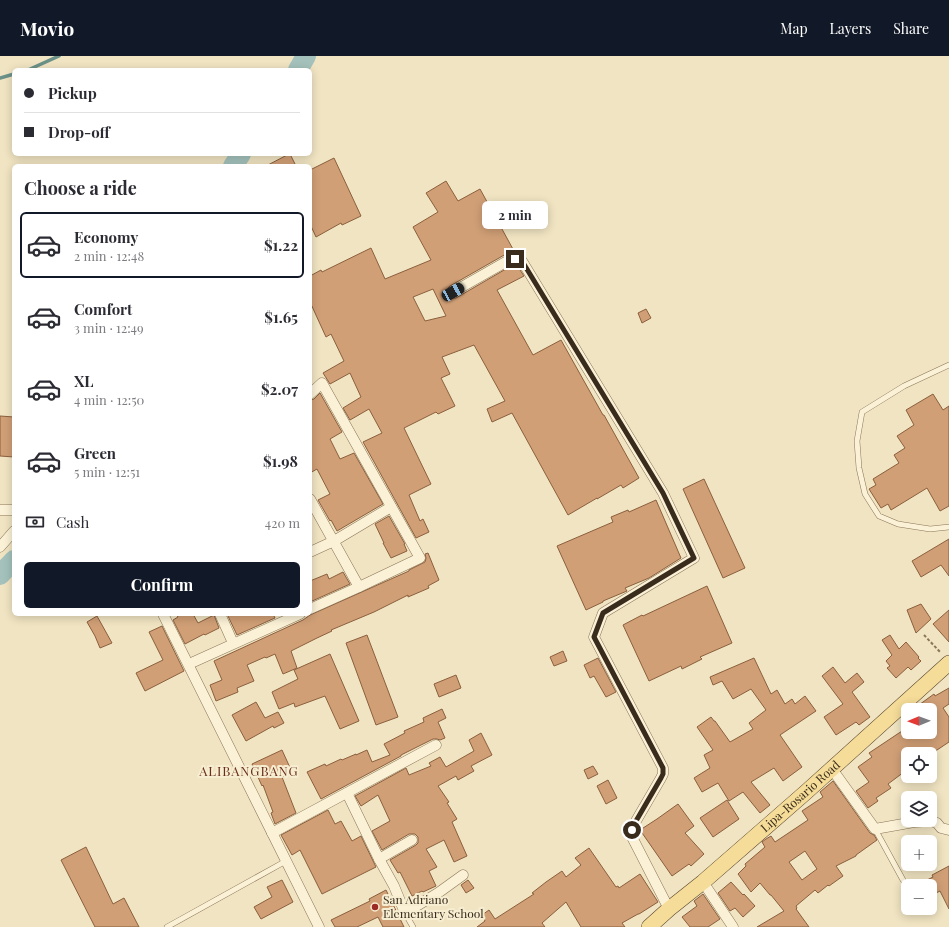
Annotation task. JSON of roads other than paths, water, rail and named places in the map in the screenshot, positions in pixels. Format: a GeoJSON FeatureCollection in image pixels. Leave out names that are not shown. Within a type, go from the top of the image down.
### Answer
{"type":"FeatureCollection","features":[{"type":"Feature","properties":{"kind":"main road","name":"Lipa-Rosario Road"},"geometry":{"type":"LineString","coordinates":[[649,927],[832,769],[947,659]]}},
{"type":"Feature","properties":{"kind":"street"},"geometry":{"type":"LineString","coordinates":[[453,292],[509,260],[515,259],[522,261],[663,493],[694,558],[603,613],[594,637],[663,768],[661,778],[636,821],[632,830],[632,837],[669,909]]}},
{"type":"Feature","properties":{"kind":"street"},"geometry":{"type":"LineString","coordinates":[[312,392],[322,383],[420,558],[359,588],[312,608]]}},
{"type":"Feature","properties":{"kind":"street"},"geometry":{"type":"LineString","coordinates":[[312,502],[359,588]]}},
{"type":"Feature","properties":{"kind":"street"},"geometry":{"type":"LineString","coordinates":[[312,551],[334,541],[392,507]]}},
{"type":"Feature","properties":{"kind":"street"},"geometry":{"type":"LineString","coordinates":[[0,510],[12,510]]}},
{"type":"Feature","properties":{"kind":"street"},"geometry":{"type":"LineString","coordinates":[[0,547],[12,533]]}},
{"type":"Feature","properties":{"kind":"street"},"geometry":{"type":"LineString","coordinates":[[164,616],[319,927]]}},
{"type":"Feature","properties":{"kind":"street"},"geometry":{"type":"LineString","coordinates":[[221,616],[233,644]]}},
{"type":"Feature","properties":{"kind":"street"},"geometry":{"type":"LineString","coordinates":[[189,664],[296,616]]}},
{"type":"Feature","properties":{"kind":"street"},"geometry":{"type":"LineString","coordinates":[[272,833],[436,745]]}},
{"type":"Feature","properties":{"kind":"street"},"geometry":{"type":"LineString","coordinates":[[832,769],[875,829],[914,822],[931,821],[937,823],[941,828],[949,830]]}},
{"type":"Feature","properties":{"kind":"street"},"geometry":{"type":"LineString","coordinates":[[347,793],[379,859],[394,886],[405,913],[438,893],[463,875]]}},
{"type":"Feature","properties":{"kind":"street"},"geometry":{"type":"LineString","coordinates":[[379,859],[412,840]]}},
{"type":"Feature","properties":{"kind":"street"},"geometry":{"type":"LineString","coordinates":[[702,882],[733,927]]}},
{"type":"Feature","properties":{"kind":"lane"},"geometry":{"type":"LineString","coordinates":[[949,364],[904,386],[862,412],[857,441],[859,468],[865,494],[879,516],[898,524],[930,529],[949,528]]}},
{"type":"Feature","properties":{"kind":"lane"},"geometry":{"type":"LineString","coordinates":[[875,829],[902,879]]}},
{"type":"Feature","properties":{"kind":"lane"},"geometry":{"type":"LineString","coordinates":[[167,927],[286,860]]}},
{"type":"Feature","properties":{"kind":"lane"},"geometry":{"type":"LineString","coordinates":[[405,913],[413,927]]}},
{"type":"Feature","properties":{"kind":"waterway"},"geometry":{"type":"LineString","coordinates":[[32,68],[59,56]]}},
{"type":"Feature","properties":{"kind":"waterway"},"geometry":{"type":"LineString","coordinates":[[299,68],[306,56]]}},
{"type":"Feature","properties":{"kind":"waterway"},"geometry":{"type":"LineString","coordinates":[[0,78],[12,75]]}},
{"type":"Feature","properties":{"kind":"waterway"},"geometry":{"type":"LineString","coordinates":[[234,164],[240,156]]}},
{"type":"Feature","properties":{"kind":"waterway"},"geometry":{"type":"LineString","coordinates":[[0,575],[12,562]]}},
{"type":"Feature","properties":{"kind":"place","name":"San Adriano Elementary School"},"geometry":{"type":"Point","coordinates":[375,907]}},
{"type":"Feature","properties":{"kind":"district","name":"ALIBANGBANG"},"geometry":{"type":"Point","coordinates":[249,771]}}]}
